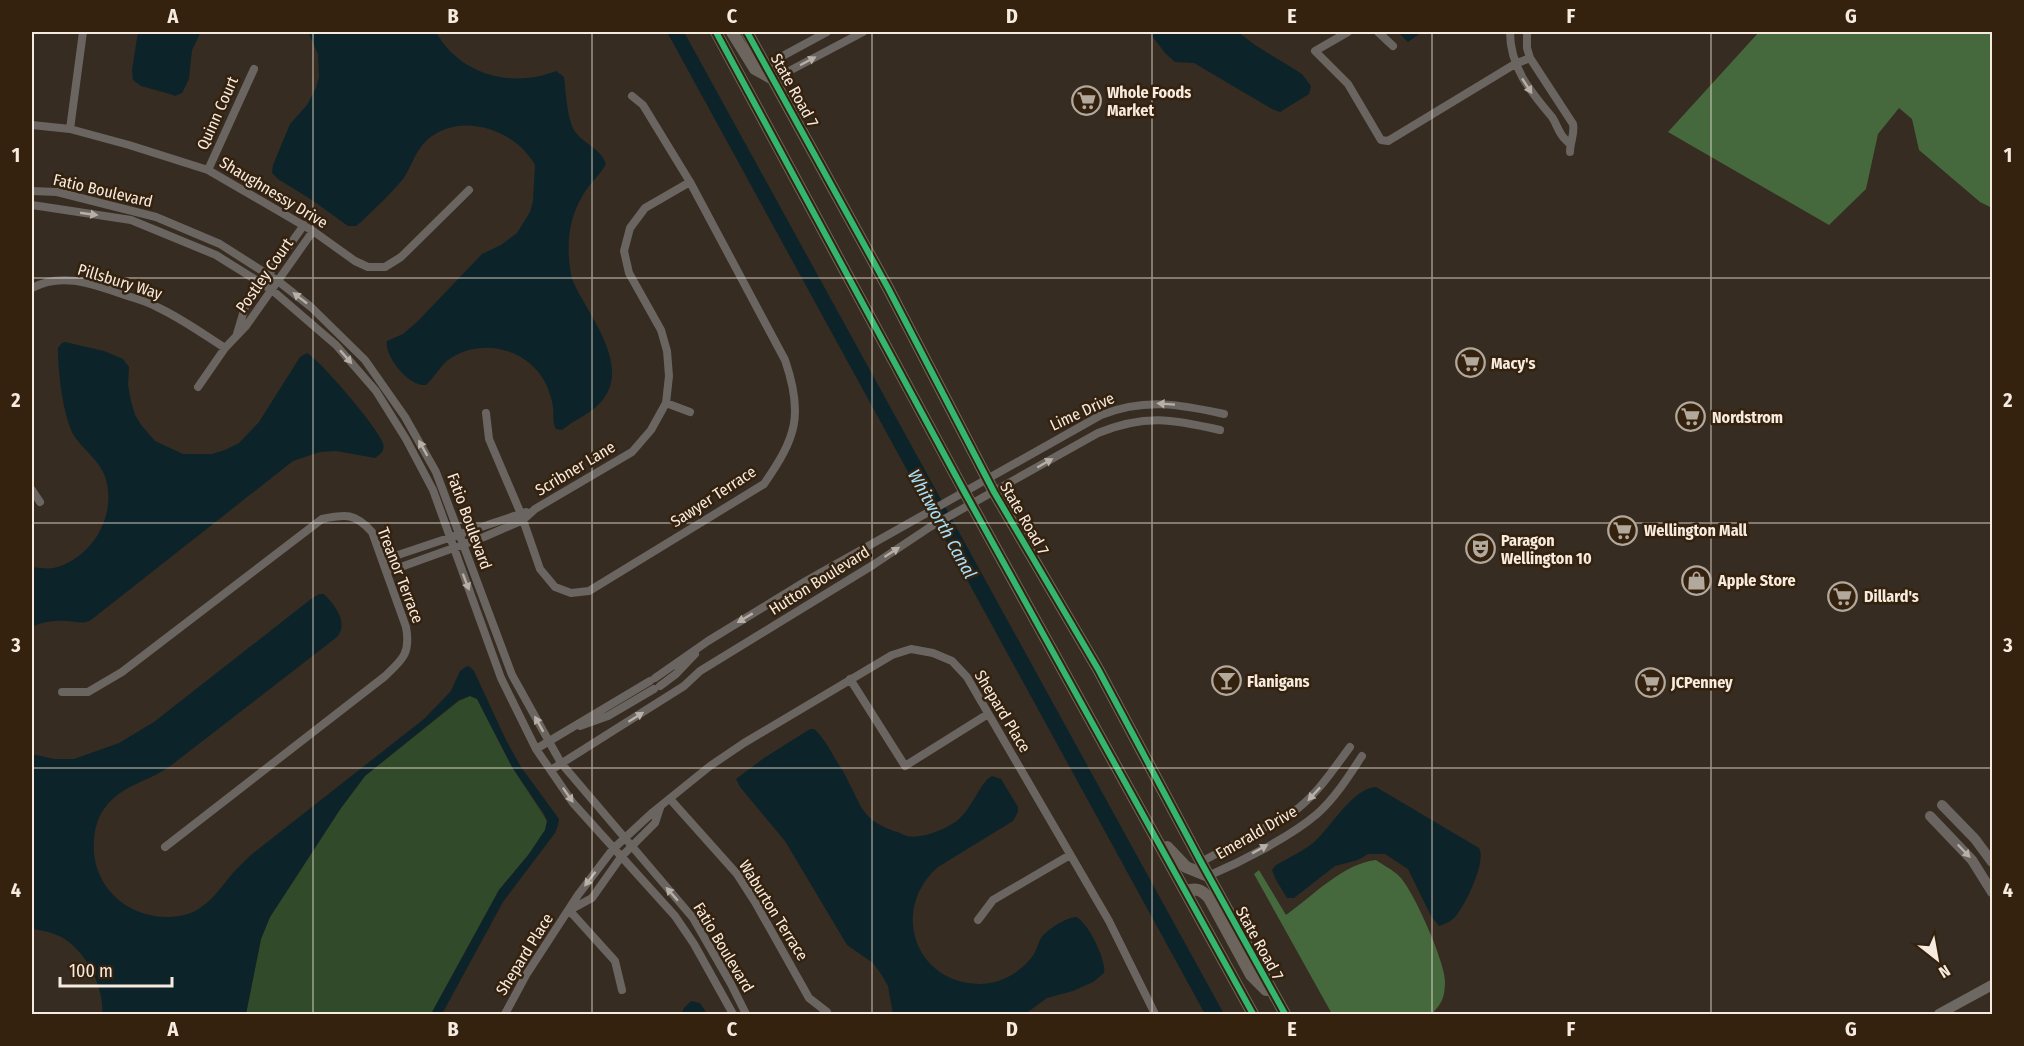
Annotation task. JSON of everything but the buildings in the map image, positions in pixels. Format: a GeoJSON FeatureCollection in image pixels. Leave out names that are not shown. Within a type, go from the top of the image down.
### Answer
{"type":"FeatureCollection","features":[{"type":"Feature","properties":{"kind":"main road"},"geometry":{"type":"LineString","coordinates":[[716,32],[964,491],[1253,1014]]}},
{"type":"Feature","properties":{"kind":"main road"},"geometry":{"type":"LineString","coordinates":[[732,32],[755,69],[774,79]]}},
{"type":"Feature","properties":{"kind":"main road","name":"State Road 7"},"geometry":{"type":"LineString","coordinates":[[747,32],[888,288],[994,492],[1098,669],[1208,876],[1285,1014]]}},
{"type":"Feature","properties":{"kind":"main road"},"geometry":{"type":"LineString","coordinates":[[1146,820],[1177,859],[1186,867],[1208,876]]}},
{"type":"Feature","properties":{"kind":"main road"},"geometry":{"type":"LineString","coordinates":[[1185,891],[1195,888],[1209,897],[1251,975],[1277,1002]]}},
{"type":"Feature","properties":{"kind":"main road"},"geometry":{"type":"LineString","coordinates":[[1939,1014],[1992,985]]}},
{"type":"Feature","properties":{"kind":"street"},"geometry":{"type":"LineString","coordinates":[[70,129],[83,32]]}},
{"type":"Feature","properties":{"kind":"street"},"geometry":{"type":"LineString","coordinates":[[766,65],[827,32]]}},
{"type":"Feature","properties":{"kind":"street"},"geometry":{"type":"LineString","coordinates":[[774,79],[863,32]]}},
{"type":"Feature","properties":{"kind":"street"},"geometry":{"type":"LineString","coordinates":[[1347,32],[1315,51],[1348,84],[1382,140],[1388,141],[1515,64],[1530,58]]}},
{"type":"Feature","properties":{"kind":"street"},"geometry":{"type":"LineString","coordinates":[[1378,32],[1393,46]]}},
{"type":"Feature","properties":{"kind":"street"},"geometry":{"type":"LineString","coordinates":[[1510,32],[1510,50],[1515,64],[1534,97],[1552,118],[1570,148],[1574,132],[1573,124],[1530,58],[1527,48],[1527,32]]}},
{"type":"Feature","properties":{"kind":"street","name":"Quinn Court"},"geometry":{"type":"LineString","coordinates":[[208,170],[254,69]]}},
{"type":"Feature","properties":{"kind":"street","name":"Sawyer Terrace"},"geometry":{"type":"LineString","coordinates":[[486,413],[489,439],[522,517],[540,569],[555,587],[571,593],[589,591],[764,484],[781,459],[792,435],[796,411],[794,384],[785,360],[690,182],[643,105],[632,96]]}},
{"type":"Feature","properties":{"kind":"street","name":"Shaughnessy Drive"},"geometry":{"type":"LineString","coordinates":[[32,125],[70,129],[208,170],[304,225],[355,261],[368,267],[385,267],[402,257],[469,190]]}},
{"type":"Feature","properties":{"kind":"street","name":"Scribner Lane"},"geometry":{"type":"LineString","coordinates":[[387,572],[464,544],[522,517],[632,452],[651,430],[666,403],[669,376],[667,351],[661,330],[629,273],[624,251],[630,228],[645,208],[690,182]]}},
{"type":"Feature","properties":{"kind":"street","name":"Fatio Boulevard"},"geometry":{"type":"LineString","coordinates":[[32,191],[57,192],[156,217],[220,244],[278,281],[311,307],[365,360],[405,417],[436,472],[512,675],[548,741],[561,763],[693,918],[746,1014]]}},
{"type":"Feature","properties":{"kind":"street","name":"Fatio Boulevard"},"geometry":{"type":"LineString","coordinates":[[32,205],[131,220],[216,255],[272,290],[336,345],[376,391],[434,490],[501,678],[536,748],[573,803],[675,916],[694,944],[733,1014]]}},
{"type":"Feature","properties":{"kind":"street","name":"Postley Court"},"geometry":{"type":"LineString","coordinates":[[237,334],[244,307],[304,225]]}},
{"type":"Feature","properties":{"kind":"street","name":"Postley Court"},"geometry":{"type":"LineString","coordinates":[[198,387],[225,348],[246,326],[313,231]]}},
{"type":"Feature","properties":{"kind":"street","name":"Pillsbury Way"},"geometry":{"type":"LineString","coordinates":[[32,288],[57,280],[75,280],[90,284],[156,306],[225,348]]}},
{"type":"Feature","properties":{"kind":"street"},"geometry":{"type":"LineString","coordinates":[[666,403],[690,412]]}},
{"type":"Feature","properties":{"kind":"street","name":"Lime Drive"},"geometry":{"type":"LineString","coordinates":[[964,491],[1101,415],[1125,406],[1157,403],[1224,414]]}},
{"type":"Feature","properties":{"kind":"street","name":"Lime Drive"},"geometry":{"type":"LineString","coordinates":[[972,504],[1098,433],[1117,425],[1156,419],[1220,430]]}},
{"type":"Feature","properties":{"kind":"street"},"geometry":{"type":"LineString","coordinates":[[32,490],[40,501]]}},
{"type":"Feature","properties":{"kind":"street","name":"Hutton Boulevard"},"geometry":{"type":"LineString","coordinates":[[566,730],[608,716],[655,683],[708,641],[806,581],[964,491]]}},
{"type":"Feature","properties":{"kind":"street","name":"Hutton Boulevard"},"geometry":{"type":"LineString","coordinates":[[551,770],[684,686],[700,671],[873,565],[930,527],[972,504]]}},
{"type":"Feature","properties":{"kind":"street","name":"Treanor Terrace"},"geometry":{"type":"LineString","coordinates":[[62,692],[88,692],[122,672],[322,519],[344,514],[362,521],[372,532],[406,627],[409,643],[401,661],[165,847]]}},
{"type":"Feature","properties":{"kind":"street","name":"Scribner Lane"},"geometry":{"type":"LineString","coordinates":[[383,560],[460,533],[522,517]]}},
{"type":"Feature","properties":{"kind":"street","name":"Hutton Boulevard"},"geometry":{"type":"LineString","coordinates":[[536,748],[566,730],[676,674],[708,641]]}},
{"type":"Feature","properties":{"kind":"street","name":"Shepard Place"},"geometry":{"type":"LineString","coordinates":[[505,1014],[526,975],[569,910],[613,849],[624,839],[710,766],[744,743],[892,655],[911,648],[933,653],[952,661],[967,677],[1109,921],[1152,1013]]}},
{"type":"Feature","properties":{"kind":"street"},"geometry":{"type":"LineString","coordinates":[[676,674],[684,686]]}},
{"type":"Feature","properties":{"kind":"street"},"geometry":{"type":"LineString","coordinates":[[850,679],[905,766],[988,714]]}},
{"type":"Feature","properties":{"kind":"street"},"geometry":{"type":"LineString","coordinates":[[608,716],[616,729]]}},
{"type":"Feature","properties":{"kind":"street","name":"Emerald Drive"},"geometry":{"type":"LineString","coordinates":[[1201,862],[1305,803],[1319,789],[1350,747]]}},
{"type":"Feature","properties":{"kind":"street","name":"Emerald Drive"},"geometry":{"type":"LineString","coordinates":[[1208,876],[1302,826],[1333,797],[1362,756]]}},
{"type":"Feature","properties":{"kind":"street","name":"Waburton Terrace"},"geometry":{"type":"LineString","coordinates":[[670,799],[736,874],[755,902],[809,998],[827,1012]]}},
{"type":"Feature","properties":{"kind":"street"},"geometry":{"type":"LineString","coordinates":[[1942,805],[1975,839],[1992,862]]}},
{"type":"Feature","properties":{"kind":"street","name":"Shepard Place"},"geometry":{"type":"LineString","coordinates":[[569,910],[592,898],[621,857],[655,823],[660,808]]}},
{"type":"Feature","properties":{"kind":"street"},"geometry":{"type":"LineString","coordinates":[[1930,816],[1972,860],[1992,892]]}},
{"type":"Feature","properties":{"kind":"street"},"geometry":{"type":"LineString","coordinates":[[978,920],[993,900],[1070,855]]}},
{"type":"Feature","properties":{"kind":"street"},"geometry":{"type":"LineString","coordinates":[[569,910],[615,961],[622,990]]}},
{"type":"Feature","properties":{"kind":"green space"},"geometry":{"type":"Polygon","coordinates":[[[1759,32],[1992,32],[1992,208],[1980,202],[1919,150],[1912,119],[1899,108],[1878,134],[1866,189],[1829,225],[1668,132],[1759,32]]]}},
{"type":"Feature","properties":{"kind":"green space"},"geometry":{"type":"Polygon","coordinates":[[[470,696],[477,699],[512,767],[547,821],[545,830],[529,854],[499,890],[431,1014],[246,1014],[261,939],[270,917],[341,808],[365,776],[459,701],[470,696]]]}},
{"type":"Feature","properties":{"kind":"green space"},"geometry":{"type":"Polygon","coordinates":[[[1376,860],[1397,874],[1405,883],[1420,910],[1440,958],[1445,981],[1444,996],[1432,1014],[1332,1014],[1254,874],[1259,870],[1286,915],[1340,874],[1363,863],[1376,860]]]}},
{"type":"Feature","properties":{"kind":"water"},"geometry":{"type":"Polygon","coordinates":[[[138,32],[201,32],[192,50],[189,79],[182,93],[175,96],[141,86],[133,80],[132,70],[138,32]]]}},
{"type":"Feature","properties":{"kind":"water"},"geometry":{"type":"Polygon","coordinates":[[[308,32],[436,32],[458,58],[472,68],[488,74],[504,78],[522,78],[556,71],[564,77],[573,128],[601,155],[606,164],[585,191],[574,215],[569,236],[572,279],[596,324],[610,357],[612,373],[609,389],[600,403],[592,410],[562,430],[556,429],[553,407],[546,384],[528,362],[504,350],[477,348],[464,352],[447,361],[426,385],[412,381],[399,369],[389,354],[387,341],[403,334],[418,321],[482,254],[501,245],[517,233],[530,212],[533,201],[535,165],[526,152],[514,142],[486,128],[470,126],[440,131],[423,144],[403,179],[388,196],[356,226],[348,226],[272,173],[273,165],[290,124],[307,105],[319,77],[318,54],[308,32]]]}},
{"type":"Feature","properties":{"kind":"water","name":"Whitworth Canal"},"geometry":{"type":"Polygon","coordinates":[[[667,32],[684,32],[1224,1014],[1205,1014],[667,32]]]}},
{"type":"Feature","properties":{"kind":"water"},"geometry":{"type":"Polygon","coordinates":[[[1149,32],[1238,32],[1302,74],[1311,86],[1309,94],[1280,112],[1272,109],[1194,63],[1175,62],[1149,32]]]}},
{"type":"Feature","properties":{"kind":"water"},"geometry":{"type":"Polygon","coordinates":[[[1398,32],[1422,32],[1408,42],[1398,32]]]}},
{"type":"Feature","properties":{"kind":"water"},"geometry":{"type":"Polygon","coordinates":[[[65,342],[104,351],[123,359],[129,367],[128,385],[135,415],[155,441],[183,454],[212,454],[239,443],[259,422],[300,357],[307,353],[324,368],[360,410],[379,435],[383,443],[383,450],[375,458],[336,451],[320,452],[293,461],[91,620],[81,623],[53,621],[32,627],[32,567],[54,568],[68,563],[81,554],[100,532],[108,503],[108,489],[104,474],[74,436],[65,411],[58,348],[65,342]]]}},
{"type":"Feature","properties":{"kind":"water"},"geometry":{"type":"Polygon","coordinates":[[[319,594],[324,594],[339,614],[342,626],[337,637],[169,767],[126,789],[104,809],[95,830],[94,853],[97,869],[113,895],[124,904],[152,916],[184,915],[199,909],[252,854],[424,719],[451,691],[460,671],[467,666],[474,671],[521,767],[559,819],[555,833],[503,902],[442,1014],[431,1014],[499,890],[529,854],[545,830],[547,821],[512,767],[477,699],[470,696],[459,700],[365,776],[341,808],[270,917],[261,939],[246,1014],[102,1014],[97,982],[79,952],[60,936],[32,929],[32,754],[54,759],[74,759],[119,743],[154,722],[319,594]]]}},
{"type":"Feature","properties":{"kind":"water"},"geometry":{"type":"Polygon","coordinates":[[[810,729],[814,729],[827,745],[870,818],[905,836],[912,837],[936,832],[952,824],[965,813],[983,784],[992,776],[1001,779],[1018,807],[1013,821],[938,867],[923,884],[915,903],[913,922],[916,941],[925,958],[939,971],[957,980],[980,984],[996,982],[1010,976],[1023,966],[1048,931],[1076,917],[1086,926],[1096,942],[1103,960],[1104,973],[1093,982],[1073,991],[1047,998],[1025,1014],[893,1014],[888,986],[881,974],[873,963],[847,945],[785,841],[740,787],[736,779],[810,729]]]}},
{"type":"Feature","properties":{"kind":"water"},"geometry":{"type":"Polygon","coordinates":[[[1376,787],[1479,848],[1480,863],[1474,883],[1455,917],[1447,923],[1439,926],[1431,916],[1408,869],[1385,854],[1368,854],[1358,860],[1335,866],[1294,898],[1287,898],[1276,880],[1272,870],[1276,865],[1313,843],[1358,794],[1376,787]]]}},
{"type":"Feature","properties":{"kind":"water"},"geometry":{"type":"Polygon","coordinates":[[[691,1001],[700,1003],[707,1014],[681,1014],[691,1001]]]}},
{"type":"Feature","properties":{"kind":"cycle path"},"geometry":{"type":"LineString","coordinates":[[716,32],[964,491],[1253,1014]]}},
{"type":"Feature","properties":{"kind":"cycle path"},"geometry":{"type":"LineString","coordinates":[[747,32],[888,288],[994,492],[1098,669],[1285,1014]]}},
{"type":"Feature","properties":{"kind":"place","name":"Whole Foods Market"},"geometry":{"type":"Point","coordinates":[1086,101]}},
{"type":"Feature","properties":{"kind":"place","name":"Macy's"},"geometry":{"type":"Point","coordinates":[1470,363]}},
{"type":"Feature","properties":{"kind":"place","name":"Nordstrom"},"geometry":{"type":"Point","coordinates":[1691,417]}},
{"type":"Feature","properties":{"kind":"place","name":"Wellington Mall"},"geometry":{"type":"Point","coordinates":[1623,530]}},
{"type":"Feature","properties":{"kind":"place","name":"Paragon Wellington 10"},"geometry":{"type":"Point","coordinates":[1480,549]}},
{"type":"Feature","properties":{"kind":"place","name":"Apple Store"},"geometry":{"type":"Point","coordinates":[1697,580]}},
{"type":"Feature","properties":{"kind":"place","name":"Dillard's"},"geometry":{"type":"Point","coordinates":[1843,596]}},
{"type":"Feature","properties":{"kind":"place","name":"Flanigans"},"geometry":{"type":"Point","coordinates":[1226,681]}},
{"type":"Feature","properties":{"kind":"place","name":"JCPenney"},"geometry":{"type":"Point","coordinates":[1650,682]}}]}
